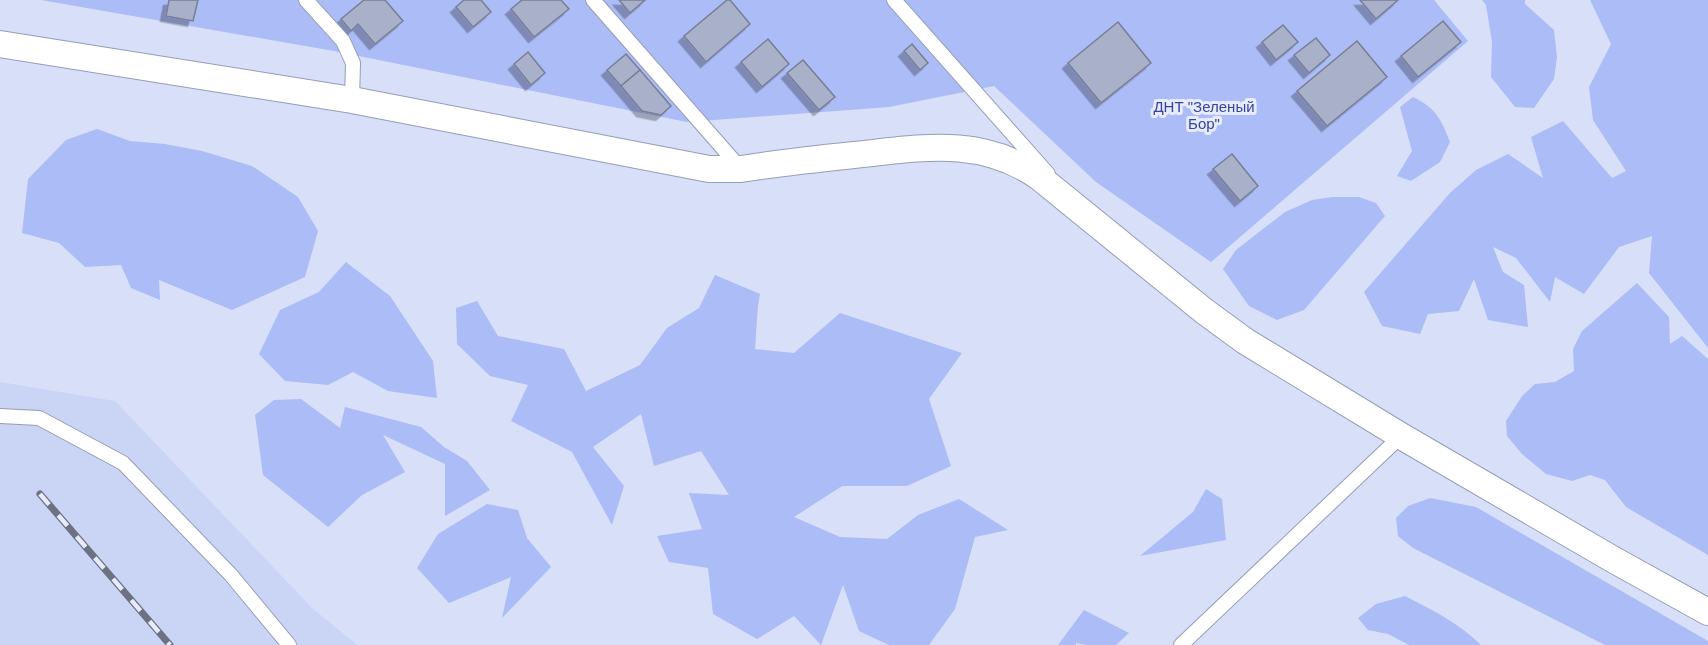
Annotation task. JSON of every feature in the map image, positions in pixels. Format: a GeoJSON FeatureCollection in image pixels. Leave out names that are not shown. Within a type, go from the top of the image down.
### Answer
{"type":"FeatureCollection","features":[{"type":"Feature","properties":{"kind":"street"},"geometry":{"type":"LineString","coordinates":[[0,44],[351,100],[709,169],[741,169],[930,147],[970,149],[1006,158],[1021,165],[1079,209],[1204,311],[1245,340],[1401,436],[1708,612]]}},
{"type":"Feature","properties":{"kind":"lane"},"geometry":{"type":"LineString","coordinates":[[306,0],[343,41],[353,63],[351,100]]}},
{"type":"Feature","properties":{"kind":"lane"},"geometry":{"type":"LineString","coordinates":[[593,0],[741,169]]}},
{"type":"Feature","properties":{"kind":"lane"},"geometry":{"type":"LineString","coordinates":[[894,0],[1079,209]]}},
{"type":"Feature","properties":{"kind":"lane"},"geometry":{"type":"LineString","coordinates":[[0,416],[39,418],[123,464],[231,575],[289,645]]}},
{"type":"Feature","properties":{"kind":"lane"},"geometry":{"type":"LineString","coordinates":[[1181,645],[1401,436]]}},
{"type":"Feature","properties":{"kind":"shaded area"},"geometry":{"type":"Polygon","coordinates":[[[0,382],[115,401],[312,608],[357,645],[0,645],[0,382]]]}},
{"type":"Feature","properties":{"kind":"green space","name":"ДНТ \"Зеленый Бор\""},"geometry":{"type":"Polygon","coordinates":[[[41,0],[1434,0],[1468,41],[1211,262],[1096,182],[994,86],[889,107],[687,122],[334,51],[41,0]]]}},
{"type":"Feature","properties":{"kind":"green space"},"geometry":{"type":"Polygon","coordinates":[[[1482,0],[1525,0],[1525,4],[1554,30],[1557,57],[1554,79],[1534,108],[1515,107],[1491,77],[1492,42],[1486,5],[1482,0]]]}},
{"type":"Feature","properties":{"kind":"green space"},"geometry":{"type":"Polygon","coordinates":[[[1590,0],[1708,0],[1708,348],[1649,273],[1652,236],[1619,247],[1584,294],[1555,277],[1550,302],[1516,258],[1493,247],[1503,272],[1524,285],[1528,327],[1488,320],[1474,279],[1459,311],[1428,314],[1420,334],[1382,326],[1364,292],[1450,193],[1476,170],[1508,154],[1543,178],[1531,137],[1563,121],[1612,178],[1626,171],[1593,120],[1589,87],[1611,44],[1590,0]]]}},
{"type":"Feature","properties":{"kind":"green space"},"geometry":{"type":"Polygon","coordinates":[[[1413,97],[1427,105],[1437,115],[1450,142],[1440,162],[1411,181],[1397,176],[1412,151],[1400,107],[1413,97]]]}},
{"type":"Feature","properties":{"kind":"green space"},"geometry":{"type":"Polygon","coordinates":[[[97,129],[130,141],[165,144],[202,151],[252,166],[298,197],[318,231],[305,277],[232,310],[159,280],[160,300],[131,288],[121,265],[85,267],[59,243],[22,233],[28,179],[66,140],[97,129]]]}},
{"type":"Feature","properties":{"kind":"green space"},"geometry":{"type":"Polygon","coordinates":[[[1359,197],[1376,203],[1385,216],[1304,310],[1277,320],[1249,306],[1223,269],[1236,250],[1285,212],[1312,200],[1359,197]]]}},
{"type":"Feature","properties":{"kind":"green space"},"geometry":{"type":"Polygon","coordinates":[[[346,262],[390,296],[433,361],[437,398],[388,391],[353,372],[328,385],[285,381],[259,354],[280,310],[319,292],[346,262]]]}},
{"type":"Feature","properties":{"kind":"green space"},"geometry":{"type":"Polygon","coordinates":[[[715,275],[760,294],[755,349],[794,353],[840,313],[962,353],[929,399],[951,466],[907,486],[842,486],[794,517],[840,537],[887,539],[918,515],[959,499],[1008,530],[975,537],[955,609],[929,645],[889,645],[859,631],[843,585],[821,645],[794,616],[757,639],[713,614],[708,568],[669,562],[657,536],[702,529],[689,493],[729,495],[701,451],[654,466],[641,414],[593,447],[624,486],[612,525],[572,452],[511,421],[528,385],[490,376],[457,344],[456,308],[477,301],[498,336],[564,349],[586,391],[640,365],[667,328],[699,308],[715,275]]]}},
{"type":"Feature","properties":{"kind":"green space"},"geometry":{"type":"Polygon","coordinates":[[[1637,283],[1669,317],[1670,344],[1682,336],[1708,359],[1708,555],[1626,507],[1605,480],[1590,475],[1572,481],[1546,474],[1522,454],[1507,436],[1506,421],[1522,396],[1535,384],[1555,382],[1574,371],[1573,349],[1582,331],[1637,283]]]}},
{"type":"Feature","properties":{"kind":"green space"},"geometry":{"type":"Polygon","coordinates":[[[301,399],[340,428],[345,407],[421,427],[444,447],[467,461],[490,490],[445,516],[445,464],[383,435],[405,472],[362,495],[328,527],[263,475],[255,415],[274,400],[301,399]]]}},
{"type":"Feature","properties":{"kind":"green space"},"geometry":{"type":"Polygon","coordinates":[[[1206,489],[1222,499],[1226,540],[1140,556],[1193,512],[1206,489]]]}},
{"type":"Feature","properties":{"kind":"green space"},"geometry":{"type":"Polygon","coordinates":[[[1430,498],[1476,507],[1708,641],[1708,645],[1605,645],[1413,548],[1398,536],[1396,518],[1408,506],[1430,498]]]}},
{"type":"Feature","properties":{"kind":"green space"},"geometry":{"type":"Polygon","coordinates":[[[487,504],[518,510],[527,538],[551,567],[502,618],[511,577],[449,603],[417,568],[438,534],[487,504]]]}},
{"type":"Feature","properties":{"kind":"green space"},"geometry":{"type":"Polygon","coordinates":[[[1405,596],[1454,624],[1481,645],[1409,645],[1388,634],[1368,630],[1358,618],[1376,604],[1405,596]]]}},
{"type":"Feature","properties":{"kind":"green space"},"geometry":{"type":"Polygon","coordinates":[[[1084,610],[1129,633],[1116,645],[1076,643],[1076,645],[1058,645],[1084,610]]]}},
{"type":"Feature","properties":{"kind":"building"},"geometry":{"type":"Polygon","coordinates":[[[169,0],[198,0],[193,21],[166,16],[169,0]]]}},
{"type":"Feature","properties":{"kind":"building"},"geometry":{"type":"Polygon","coordinates":[[[364,0],[385,0],[403,21],[375,44],[358,24],[351,31],[341,19],[364,0]]]}},
{"type":"Feature","properties":{"kind":"building"},"geometry":{"type":"Polygon","coordinates":[[[464,0],[481,0],[491,12],[473,27],[456,7],[464,0]]]}},
{"type":"Feature","properties":{"kind":"building"},"geometry":{"type":"Polygon","coordinates":[[[522,0],[561,0],[569,9],[534,37],[511,9],[522,0]]]}},
{"type":"Feature","properties":{"kind":"building"},"geometry":{"type":"Polygon","coordinates":[[[619,0],[645,0],[630,13],[619,0]]]}},
{"type":"Feature","properties":{"kind":"building"},"geometry":{"type":"Polygon","coordinates":[[[727,0],[730,0],[750,24],[706,62],[684,36],[727,0]]]}},
{"type":"Feature","properties":{"kind":"building"},"geometry":{"type":"Polygon","coordinates":[[[1360,0],[1398,0],[1376,19],[1360,0]]]}},
{"type":"Feature","properties":{"kind":"building"},"geometry":{"type":"Polygon","coordinates":[[[1443,21],[1461,42],[1418,77],[1401,56],[1443,21]]]}},
{"type":"Feature","properties":{"kind":"building"},"geometry":{"type":"Polygon","coordinates":[[[1118,22],[1151,63],[1101,103],[1068,63],[1118,22]]]}},
{"type":"Feature","properties":{"kind":"building"},"geometry":{"type":"Polygon","coordinates":[[[1283,25],[1298,42],[1276,60],[1262,42],[1283,25]]]}},
{"type":"Feature","properties":{"kind":"building"},"geometry":{"type":"Polygon","coordinates":[[[1316,38],[1330,55],[1309,73],[1294,55],[1316,38]]]}},
{"type":"Feature","properties":{"kind":"building"},"geometry":{"type":"Polygon","coordinates":[[[768,39],[789,64],[762,87],[741,62],[768,39]]]}},
{"type":"Feature","properties":{"kind":"building"},"geometry":{"type":"Polygon","coordinates":[[[1357,41],[1387,77],[1327,126],[1297,91],[1357,41]]]}},
{"type":"Feature","properties":{"kind":"building"},"geometry":{"type":"Polygon","coordinates":[[[912,44],[928,63],[920,70],[904,51],[912,44]]]}},
{"type":"Feature","properties":{"kind":"building"},"geometry":{"type":"Polygon","coordinates":[[[528,52],[545,73],[531,85],[514,64],[528,52]]]}},
{"type":"Feature","properties":{"kind":"building"},"geometry":{"type":"Polygon","coordinates":[[[626,54],[640,70],[621,86],[607,70],[626,54]]]}},
{"type":"Feature","properties":{"kind":"building"},"geometry":{"type":"Polygon","coordinates":[[[803,60],[835,97],[819,110],[787,73],[803,60]]]}},
{"type":"Feature","properties":{"kind":"building"},"geometry":{"type":"Polygon","coordinates":[[[640,70],[671,106],[661,115],[642,111],[621,86],[640,70]]]}},
{"type":"Feature","properties":{"kind":"building"},"geometry":{"type":"Polygon","coordinates":[[[1232,154],[1258,186],[1240,201],[1213,169],[1232,154]]]}},
{"type":"Feature","properties":{"kind":"railway"},"geometry":{"type":"LineString","coordinates":[[40,494],[170,645]]}}]}
